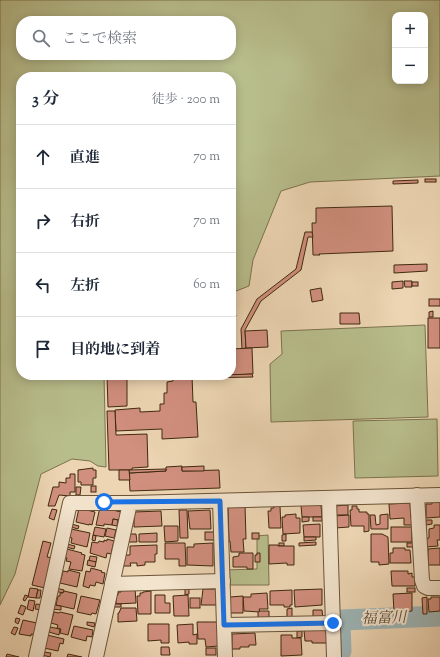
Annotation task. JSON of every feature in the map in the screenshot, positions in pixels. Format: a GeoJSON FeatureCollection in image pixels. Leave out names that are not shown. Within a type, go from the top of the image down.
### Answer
{"type":"FeatureCollection","features":[{"type":"Feature","properties":{"kind":"street"},"geometry":{"type":"LineString","coordinates":[[36,657],[70,502],[220,501],[440,495]]}},
{"type":"Feature","properties":{"kind":"street"},"geometry":{"type":"LineString","coordinates":[[418,496],[422,580],[424,586],[428,588],[440,588]]}},
{"type":"Feature","properties":{"kind":"street"},"geometry":{"type":"LineString","coordinates":[[329,498],[334,657]]}},
{"type":"Feature","properties":{"kind":"street"},"geometry":{"type":"LineString","coordinates":[[220,501],[225,657]]}},
{"type":"Feature","properties":{"kind":"street"},"geometry":{"type":"LineString","coordinates":[[96,657],[130,502]]}},
{"type":"Feature","properties":{"kind":"street"},"geometry":{"type":"LineString","coordinates":[[112,584],[223,581]]}},
{"type":"Feature","properties":{"kind":"street"},"geometry":{"type":"LineString","coordinates":[[224,625],[333,623]]}},
{"type":"Feature","properties":{"kind":"green space"},"geometry":{"type":"Polygon","coordinates":[[[0,0],[440,0],[440,176],[310,182],[281,191],[253,260],[249,286],[236,291],[236,72],[16,72],[16,380],[104,380],[106,467],[98,466],[90,461],[72,459],[41,474],[15,574],[0,605],[0,0]]]}},
{"type":"Feature","properties":{"kind":"green space"},"geometry":{"type":"Polygon","coordinates":[[[425,325],[428,417],[271,422],[270,364],[282,354],[281,331],[425,325]]]}},
{"type":"Feature","properties":{"kind":"green space"},"geometry":{"type":"Polygon","coordinates":[[[437,419],[438,476],[355,478],[353,421],[437,419]]]}},
{"type":"Feature","properties":{"kind":"green space"},"geometry":{"type":"Polygon","coordinates":[[[268,535],[269,585],[224,585],[224,570],[257,569],[257,536],[268,535]]]}},
{"type":"Feature","properties":{"kind":"building"},"geometry":{"type":"Polygon","coordinates":[[[425,179],[436,179],[436,182],[425,182],[425,179]]]}},
{"type":"Feature","properties":{"kind":"building"},"geometry":{"type":"Polygon","coordinates":[[[418,180],[418,183],[393,184],[393,181],[418,180]]]}},
{"type":"Feature","properties":{"kind":"building"},"geometry":{"type":"Polygon","coordinates":[[[392,206],[393,251],[313,255],[312,223],[316,223],[316,208],[392,206]]]}},
{"type":"Feature","properties":{"kind":"building"},"geometry":{"type":"Polygon","coordinates":[[[305,232],[312,232],[313,237],[308,237],[301,270],[261,301],[245,330],[246,348],[242,349],[241,329],[257,299],[296,269],[305,232]]]}},
{"type":"Feature","properties":{"kind":"building"},"geometry":{"type":"Polygon","coordinates":[[[427,264],[427,271],[394,273],[394,265],[427,264]]]}},
{"type":"Feature","properties":{"kind":"building"},"geometry":{"type":"Polygon","coordinates":[[[403,281],[403,288],[392,289],[392,282],[403,281]]]}},
{"type":"Feature","properties":{"kind":"building"},"geometry":{"type":"Polygon","coordinates":[[[404,281],[412,281],[412,287],[405,287],[404,281]]]}},
{"type":"Feature","properties":{"kind":"building"},"geometry":{"type":"Polygon","coordinates":[[[412,282],[418,282],[418,286],[412,286],[412,282]]]}},
{"type":"Feature","properties":{"kind":"building"},"geometry":{"type":"Polygon","coordinates":[[[321,288],[323,300],[312,302],[310,290],[321,288]]]}},
{"type":"Feature","properties":{"kind":"building"},"geometry":{"type":"Polygon","coordinates":[[[429,299],[440,299],[440,306],[429,306],[429,299]]]}},
{"type":"Feature","properties":{"kind":"building"},"geometry":{"type":"Polygon","coordinates":[[[433,311],[433,317],[429,317],[429,312],[433,311]]]}},
{"type":"Feature","properties":{"kind":"building"},"geometry":{"type":"Polygon","coordinates":[[[340,313],[359,313],[360,324],[340,324],[340,313]]]}},
{"type":"Feature","properties":{"kind":"building"},"geometry":{"type":"Polygon","coordinates":[[[428,318],[440,318],[440,348],[428,348],[428,318]]]}},
{"type":"Feature","properties":{"kind":"building"},"geometry":{"type":"Polygon","coordinates":[[[267,330],[268,347],[246,348],[245,331],[267,330]]]}},
{"type":"Feature","properties":{"kind":"building"},"geometry":{"type":"Polygon","coordinates":[[[252,348],[253,374],[236,375],[236,349],[252,348]]]}},
{"type":"Feature","properties":{"kind":"building"},"geometry":{"type":"Polygon","coordinates":[[[252,374],[253,377],[236,377],[236,375],[252,374]]]}},
{"type":"Feature","properties":{"kind":"building"},"geometry":{"type":"Polygon","coordinates":[[[107,380],[127,380],[127,406],[108,407],[107,380]]]}},
{"type":"Feature","properties":{"kind":"building"},"geometry":{"type":"Polygon","coordinates":[[[192,380],[193,402],[196,402],[198,437],[162,439],[162,429],[116,431],[115,410],[140,408],[140,412],[160,411],[160,404],[164,404],[164,393],[167,393],[167,382],[192,380]]]}},
{"type":"Feature","properties":{"kind":"building"},"geometry":{"type":"Polygon","coordinates":[[[107,411],[115,411],[116,435],[147,434],[148,467],[132,468],[132,470],[109,470],[107,411]]]}},
{"type":"Feature","properties":{"kind":"building"},"geometry":{"type":"Polygon","coordinates":[[[182,466],[182,471],[219,470],[220,488],[130,491],[129,473],[166,471],[166,467],[182,466]]]}},
{"type":"Feature","properties":{"kind":"building"},"geometry":{"type":"Polygon","coordinates":[[[204,466],[204,471],[182,471],[182,467],[204,466]]]}},
{"type":"Feature","properties":{"kind":"building"},"geometry":{"type":"Polygon","coordinates":[[[93,468],[93,470],[96,470],[96,478],[93,478],[93,485],[81,485],[81,482],[78,482],[78,470],[93,468]]]}},
{"type":"Feature","properties":{"kind":"building"},"geometry":{"type":"Polygon","coordinates":[[[166,469],[166,471],[129,473],[129,470],[166,469]]]}},
{"type":"Feature","properties":{"kind":"building"},"geometry":{"type":"Polygon","coordinates":[[[119,470],[129,470],[130,480],[119,480],[119,470]]]}},
{"type":"Feature","properties":{"kind":"building"},"geometry":{"type":"Polygon","coordinates":[[[70,474],[75,474],[75,492],[70,492],[70,496],[59,495],[55,506],[48,506],[53,487],[59,487],[59,482],[66,483],[66,478],[70,478],[70,474]]]}},
{"type":"Feature","properties":{"kind":"building"},"geometry":{"type":"Polygon","coordinates":[[[91,486],[96,486],[96,492],[91,492],[91,486]]]}},
{"type":"Feature","properties":{"kind":"building"},"geometry":{"type":"Polygon","coordinates":[[[76,487],[81,487],[80,495],[76,495],[76,487]]]}},
{"type":"Feature","properties":{"kind":"building"},"geometry":{"type":"Polygon","coordinates":[[[432,502],[440,502],[440,517],[426,518],[426,504],[432,504],[432,502]]]}},
{"type":"Feature","properties":{"kind":"building"},"geometry":{"type":"Polygon","coordinates":[[[410,503],[413,525],[404,525],[404,518],[390,519],[389,504],[410,503]]]}},
{"type":"Feature","properties":{"kind":"building"},"geometry":{"type":"Polygon","coordinates":[[[245,505],[246,539],[243,539],[244,552],[231,552],[229,541],[228,508],[229,506],[245,505]]]}},
{"type":"Feature","properties":{"kind":"building"},"geometry":{"type":"Polygon","coordinates":[[[301,505],[321,505],[322,517],[302,517],[301,505]]]}},
{"type":"Feature","properties":{"kind":"building"},"geometry":{"type":"Polygon","coordinates":[[[348,505],[348,515],[334,515],[334,506],[348,505]]]}},
{"type":"Feature","properties":{"kind":"building"},"geometry":{"type":"Polygon","coordinates":[[[274,506],[280,506],[281,528],[269,528],[268,511],[271,511],[271,508],[274,508],[274,506]]]}},
{"type":"Feature","properties":{"kind":"building"},"geometry":{"type":"Polygon","coordinates":[[[352,506],[357,506],[359,512],[367,512],[367,514],[369,514],[369,531],[364,532],[364,526],[351,526],[350,510],[352,510],[352,506]]]}},
{"type":"Feature","properties":{"kind":"building"},"geometry":{"type":"Polygon","coordinates":[[[100,507],[121,512],[119,520],[113,519],[112,525],[96,525],[100,507]]]}},
{"type":"Feature","properties":{"kind":"building"},"geometry":{"type":"Polygon","coordinates":[[[79,508],[95,512],[92,525],[76,522],[79,508]]]}},
{"type":"Feature","properties":{"kind":"building"},"geometry":{"type":"Polygon","coordinates":[[[52,509],[57,510],[54,520],[49,518],[52,509]]]}},
{"type":"Feature","properties":{"kind":"building"},"geometry":{"type":"Polygon","coordinates":[[[179,510],[187,510],[188,538],[180,538],[179,510]]]}},
{"type":"Feature","properties":{"kind":"building"},"geometry":{"type":"Polygon","coordinates":[[[210,510],[211,529],[190,529],[188,511],[210,510]]]}},
{"type":"Feature","properties":{"kind":"building"},"geometry":{"type":"Polygon","coordinates":[[[161,511],[162,526],[134,527],[134,512],[161,511]]]}},
{"type":"Feature","properties":{"kind":"building"},"geometry":{"type":"Polygon","coordinates":[[[296,514],[296,518],[300,518],[300,533],[283,534],[282,517],[285,517],[285,515],[296,514]]]}},
{"type":"Feature","properties":{"kind":"building"},"geometry":{"type":"Polygon","coordinates":[[[388,514],[388,529],[371,529],[370,515],[375,515],[376,525],[380,524],[380,515],[388,514]]]}},
{"type":"Feature","properties":{"kind":"building"},"geometry":{"type":"Polygon","coordinates":[[[349,515],[349,527],[335,528],[334,516],[349,515]]]}},
{"type":"Feature","properties":{"kind":"building"},"geometry":{"type":"Polygon","coordinates":[[[302,517],[309,517],[309,521],[302,522],[302,517]]]}},
{"type":"Feature","properties":{"kind":"building"},"geometry":{"type":"Polygon","coordinates":[[[313,517],[322,517],[322,521],[313,521],[313,517]]]}},
{"type":"Feature","properties":{"kind":"building"},"geometry":{"type":"Polygon","coordinates":[[[113,519],[118,520],[117,526],[112,525],[113,519]]]}},
{"type":"Feature","properties":{"kind":"building"},"geometry":{"type":"Polygon","coordinates":[[[426,520],[432,520],[432,524],[426,525],[426,520]]]}},
{"type":"Feature","properties":{"kind":"building"},"geometry":{"type":"Polygon","coordinates":[[[71,524],[79,526],[78,529],[71,527],[71,524]]]}},
{"type":"Feature","properties":{"kind":"building"},"geometry":{"type":"Polygon","coordinates":[[[320,524],[320,537],[304,537],[303,525],[320,524]]]}},
{"type":"Feature","properties":{"kind":"building"},"geometry":{"type":"Polygon","coordinates":[[[434,525],[440,525],[440,540],[437,540],[438,546],[426,547],[425,539],[429,538],[429,529],[434,528],[434,525]]]}},
{"type":"Feature","properties":{"kind":"building"},"geometry":{"type":"Polygon","coordinates":[[[164,526],[178,526],[178,541],[165,542],[164,526]]]}},
{"type":"Feature","properties":{"kind":"building"},"geometry":{"type":"Polygon","coordinates":[[[95,527],[106,529],[104,537],[93,535],[95,527]]]}},
{"type":"Feature","properties":{"kind":"building"},"geometry":{"type":"Polygon","coordinates":[[[391,527],[412,527],[412,542],[391,542],[391,527]]]}},
{"type":"Feature","properties":{"kind":"building"},"geometry":{"type":"Polygon","coordinates":[[[107,528],[116,530],[114,538],[105,536],[107,528]]]}},
{"type":"Feature","properties":{"kind":"building"},"geometry":{"type":"Polygon","coordinates":[[[71,529],[90,533],[87,547],[71,543],[72,538],[69,537],[71,529]]]}},
{"type":"Feature","properties":{"kind":"building"},"geometry":{"type":"Polygon","coordinates":[[[205,532],[215,532],[215,540],[205,540],[205,532]]]}},
{"type":"Feature","properties":{"kind":"building"},"geometry":{"type":"Polygon","coordinates":[[[157,533],[157,542],[139,542],[139,534],[157,533]]]}},
{"type":"Feature","properties":{"kind":"building"},"geometry":{"type":"Polygon","coordinates":[[[252,533],[259,533],[259,539],[252,539],[252,533]]]}},
{"type":"Feature","properties":{"kind":"building"},"geometry":{"type":"Polygon","coordinates":[[[128,534],[136,534],[137,542],[128,542],[128,534]]]}},
{"type":"Feature","properties":{"kind":"building"},"geometry":{"type":"Polygon","coordinates":[[[286,534],[286,541],[282,541],[282,535],[286,534]]]}},
{"type":"Feature","properties":{"kind":"building"},"geometry":{"type":"Polygon","coordinates":[[[371,534],[382,534],[388,537],[389,564],[379,565],[379,562],[371,562],[371,534]]]}},
{"type":"Feature","properties":{"kind":"building"},"geometry":{"type":"Polygon","coordinates":[[[93,535],[96,536],[95,541],[92,540],[93,535]]]}},
{"type":"Feature","properties":{"kind":"building"},"geometry":{"type":"Polygon","coordinates":[[[304,537],[316,537],[316,540],[304,541],[304,537]]]}},
{"type":"Feature","properties":{"kind":"building"},"geometry":{"type":"Polygon","coordinates":[[[107,539],[114,541],[111,554],[107,553],[106,558],[90,553],[92,542],[104,542],[104,540],[107,541],[107,539]]]}},
{"type":"Feature","properties":{"kind":"building"},"geometry":{"type":"Polygon","coordinates":[[[43,541],[51,543],[47,557],[53,558],[45,588],[32,585],[43,541]]]}},
{"type":"Feature","properties":{"kind":"building"},"geometry":{"type":"Polygon","coordinates":[[[316,542],[316,545],[299,546],[299,543],[316,542]]]}},
{"type":"Feature","properties":{"kind":"building"},"geometry":{"type":"Polygon","coordinates":[[[165,543],[185,543],[186,566],[179,566],[179,559],[165,559],[165,543]]]}},
{"type":"Feature","properties":{"kind":"building"},"geometry":{"type":"Polygon","coordinates":[[[213,543],[213,566],[187,565],[187,547],[194,547],[194,544],[213,543]]]}},
{"type":"Feature","properties":{"kind":"building"},"geometry":{"type":"Polygon","coordinates":[[[279,543],[284,543],[284,546],[279,546],[279,543]]]}},
{"type":"Feature","properties":{"kind":"building"},"geometry":{"type":"Polygon","coordinates":[[[407,543],[414,543],[414,547],[407,547],[407,543]]]}},
{"type":"Feature","properties":{"kind":"building"},"geometry":{"type":"Polygon","coordinates":[[[67,544],[75,546],[74,549],[66,547],[67,544]]]}},
{"type":"Feature","properties":{"kind":"building"},"geometry":{"type":"Polygon","coordinates":[[[157,545],[155,562],[145,562],[145,565],[137,566],[137,563],[130,563],[131,566],[122,566],[124,555],[130,555],[130,546],[157,545]]]}},
{"type":"Feature","properties":{"kind":"building"},"geometry":{"type":"Polygon","coordinates":[[[269,545],[294,546],[294,565],[287,565],[287,563],[269,564],[269,545]]]}},
{"type":"Feature","properties":{"kind":"building"},"geometry":{"type":"Polygon","coordinates":[[[393,548],[405,548],[405,550],[410,550],[411,563],[390,563],[390,553],[393,553],[393,548]]]}},
{"type":"Feature","properties":{"kind":"building"},"geometry":{"type":"Polygon","coordinates":[[[440,548],[440,565],[428,565],[428,549],[440,548]]]}},
{"type":"Feature","properties":{"kind":"building"},"geometry":{"type":"Polygon","coordinates":[[[67,549],[85,555],[82,571],[69,569],[71,562],[66,561],[67,558],[65,557],[67,549]]]}},
{"type":"Feature","properties":{"kind":"building"},"geometry":{"type":"Polygon","coordinates":[[[239,553],[253,553],[253,569],[247,569],[247,567],[233,567],[233,557],[239,556],[239,553]]]}},
{"type":"Feature","properties":{"kind":"building"},"geometry":{"type":"Polygon","coordinates":[[[257,553],[260,553],[260,562],[255,562],[255,555],[257,555],[257,553]]]}},
{"type":"Feature","properties":{"kind":"building"},"geometry":{"type":"Polygon","coordinates":[[[90,556],[97,557],[96,562],[89,561],[90,556]]]}},
{"type":"Feature","properties":{"kind":"building"},"geometry":{"type":"Polygon","coordinates":[[[88,560],[96,562],[95,567],[87,565],[88,560]]]}},
{"type":"Feature","properties":{"kind":"building"},"geometry":{"type":"Polygon","coordinates":[[[91,568],[105,573],[103,584],[96,582],[95,586],[90,585],[89,588],[83,586],[86,571],[90,572],[91,568]]]}},
{"type":"Feature","properties":{"kind":"building"},"geometry":{"type":"Polygon","coordinates":[[[68,570],[80,573],[77,587],[60,583],[63,571],[68,572],[68,570]]]}},
{"type":"Feature","properties":{"kind":"building"},"geometry":{"type":"Polygon","coordinates":[[[391,571],[408,571],[408,574],[412,573],[412,577],[415,577],[415,586],[392,586],[391,571]]]}},
{"type":"Feature","properties":{"kind":"building"},"geometry":{"type":"Polygon","coordinates":[[[185,587],[189,587],[189,594],[185,595],[185,587]]]}},
{"type":"Feature","properties":{"kind":"building"},"geometry":{"type":"Polygon","coordinates":[[[30,588],[38,589],[36,598],[28,597],[30,588]]]}},
{"type":"Feature","properties":{"kind":"building"},"geometry":{"type":"Polygon","coordinates":[[[56,588],[64,590],[63,593],[55,591],[56,588]]]}},
{"type":"Feature","properties":{"kind":"building"},"geometry":{"type":"Polygon","coordinates":[[[135,588],[136,603],[116,604],[116,595],[118,595],[118,592],[121,592],[121,589],[135,588]]]}},
{"type":"Feature","properties":{"kind":"building"},"geometry":{"type":"Polygon","coordinates":[[[407,588],[415,588],[415,592],[407,592],[407,588]]]}},
{"type":"Feature","properties":{"kind":"building"},"geometry":{"type":"Polygon","coordinates":[[[203,589],[216,589],[217,605],[201,605],[203,589]]]}},
{"type":"Feature","properties":{"kind":"building"},"geometry":{"type":"Polygon","coordinates":[[[322,589],[322,605],[295,607],[294,590],[322,589]]]}},
{"type":"Feature","properties":{"kind":"building"},"geometry":{"type":"Polygon","coordinates":[[[38,590],[41,590],[40,598],[36,598],[38,590]]]}},
{"type":"Feature","properties":{"kind":"building"},"geometry":{"type":"Polygon","coordinates":[[[292,590],[292,605],[290,605],[290,607],[284,607],[284,605],[270,605],[270,591],[292,590]]]}},
{"type":"Feature","properties":{"kind":"building"},"geometry":{"type":"Polygon","coordinates":[[[64,591],[77,594],[74,609],[56,605],[58,596],[60,596],[60,593],[63,593],[64,591]]]}},
{"type":"Feature","properties":{"kind":"building"},"geometry":{"type":"Polygon","coordinates":[[[151,591],[151,614],[138,614],[137,596],[140,596],[140,593],[151,591]]]}},
{"type":"Feature","properties":{"kind":"building"},"geometry":{"type":"Polygon","coordinates":[[[267,593],[268,609],[259,609],[260,612],[244,611],[243,597],[251,597],[251,594],[267,593]]]}},
{"type":"Feature","properties":{"kind":"building"},"geometry":{"type":"Polygon","coordinates":[[[412,593],[412,611],[394,612],[393,594],[412,593]]]}},
{"type":"Feature","properties":{"kind":"building"},"geometry":{"type":"Polygon","coordinates":[[[25,595],[28,596],[25,601],[23,600],[25,595]]]}},
{"type":"Feature","properties":{"kind":"building"},"geometry":{"type":"Polygon","coordinates":[[[155,595],[165,595],[165,603],[170,603],[170,613],[155,613],[155,595]]]}},
{"type":"Feature","properties":{"kind":"building"},"geometry":{"type":"Polygon","coordinates":[[[188,595],[189,616],[174,616],[173,596],[188,595]]]}},
{"type":"Feature","properties":{"kind":"building"},"geometry":{"type":"Polygon","coordinates":[[[81,596],[100,600],[96,614],[92,613],[91,615],[77,612],[81,596]]]}},
{"type":"Feature","properties":{"kind":"building"},"geometry":{"type":"Polygon","coordinates":[[[243,596],[243,613],[230,613],[230,597],[243,596]]]}},
{"type":"Feature","properties":{"kind":"building"},"geometry":{"type":"Polygon","coordinates":[[[427,597],[427,614],[423,614],[422,598],[427,597]]]}},
{"type":"Feature","properties":{"kind":"building"},"geometry":{"type":"Polygon","coordinates":[[[431,597],[440,597],[440,611],[429,612],[428,599],[431,599],[431,597]]]}},
{"type":"Feature","properties":{"kind":"building"},"geometry":{"type":"Polygon","coordinates":[[[190,598],[200,598],[200,608],[190,608],[190,598]]]}},
{"type":"Feature","properties":{"kind":"building"},"geometry":{"type":"Polygon","coordinates":[[[29,600],[35,601],[33,611],[27,609],[29,600]]]}},
{"type":"Feature","properties":{"kind":"building"},"geometry":{"type":"Polygon","coordinates":[[[36,604],[43,605],[42,610],[35,609],[36,604]]]}},
{"type":"Feature","properties":{"kind":"building"},"geometry":{"type":"Polygon","coordinates":[[[113,604],[121,604],[121,607],[113,607],[113,604]]]}},
{"type":"Feature","properties":{"kind":"building"},"geometry":{"type":"Polygon","coordinates":[[[21,605],[26,607],[23,615],[18,613],[21,605]]]}},
{"type":"Feature","properties":{"kind":"building"},"geometry":{"type":"Polygon","coordinates":[[[53,605],[61,606],[61,610],[52,609],[53,605]]]}},
{"type":"Feature","properties":{"kind":"building"},"geometry":{"type":"Polygon","coordinates":[[[121,608],[136,608],[137,621],[118,622],[118,613],[121,608]]]}},
{"type":"Feature","properties":{"kind":"building"},"geometry":{"type":"Polygon","coordinates":[[[292,608],[292,618],[287,618],[287,609],[292,608]]]}},
{"type":"Feature","properties":{"kind":"building"},"geometry":{"type":"Polygon","coordinates":[[[313,610],[322,610],[323,618],[313,618],[313,610]]]}},
{"type":"Feature","properties":{"kind":"building"},"geometry":{"type":"Polygon","coordinates":[[[269,611],[269,620],[258,620],[258,612],[269,611]]]}},
{"type":"Feature","properties":{"kind":"building"},"geometry":{"type":"Polygon","coordinates":[[[54,612],[73,615],[68,635],[60,633],[61,629],[57,628],[58,625],[51,623],[54,612]]]}},
{"type":"Feature","properties":{"kind":"building"},"geometry":{"type":"Polygon","coordinates":[[[394,612],[401,612],[401,615],[394,615],[394,612]]]}},
{"type":"Feature","properties":{"kind":"building"},"geometry":{"type":"Polygon","coordinates":[[[16,618],[20,619],[18,624],[15,622],[16,618]]]}},
{"type":"Feature","properties":{"kind":"building"},"geometry":{"type":"Polygon","coordinates":[[[23,620],[37,623],[35,635],[31,634],[31,636],[19,634],[23,620]]]}},
{"type":"Feature","properties":{"kind":"building"},"geometry":{"type":"Polygon","coordinates":[[[87,622],[95,623],[94,627],[87,625],[87,622]]]}},
{"type":"Feature","properties":{"kind":"building"},"geometry":{"type":"Polygon","coordinates":[[[197,622],[218,622],[219,646],[206,647],[205,639],[198,639],[197,622]]]}},
{"type":"Feature","properties":{"kind":"building"},"geometry":{"type":"Polygon","coordinates":[[[148,624],[169,624],[169,643],[161,643],[161,640],[148,641],[148,624]]]}},
{"type":"Feature","properties":{"kind":"building"},"geometry":{"type":"Polygon","coordinates":[[[193,624],[193,635],[197,634],[197,644],[189,644],[189,642],[178,643],[177,625],[193,624]]]}},
{"type":"Feature","properties":{"kind":"building"},"geometry":{"type":"Polygon","coordinates":[[[74,626],[93,630],[92,637],[87,636],[86,641],[71,637],[74,626]]]}},
{"type":"Feature","properties":{"kind":"building"},"geometry":{"type":"Polygon","coordinates":[[[14,627],[18,628],[15,635],[11,633],[14,627]]]}},
{"type":"Feature","properties":{"kind":"building"},"geometry":{"type":"Polygon","coordinates":[[[50,627],[60,629],[59,635],[49,632],[50,627]]]}},
{"type":"Feature","properties":{"kind":"building"},"geometry":{"type":"Polygon","coordinates":[[[304,630],[327,630],[327,643],[312,643],[312,641],[305,641],[304,630]]]}},
{"type":"Feature","properties":{"kind":"building"},"geometry":{"type":"Polygon","coordinates":[[[297,631],[302,631],[302,637],[297,638],[297,631]]]}},
{"type":"Feature","properties":{"kind":"building"},"geometry":{"type":"Polygon","coordinates":[[[255,633],[256,645],[240,647],[240,649],[232,649],[232,634],[255,633]]]}},
{"type":"Feature","properties":{"kind":"building"},"geometry":{"type":"Polygon","coordinates":[[[47,635],[64,639],[63,644],[60,643],[58,651],[44,648],[47,635]]]}},
{"type":"Feature","properties":{"kind":"building"},"geometry":{"type":"Polygon","coordinates":[[[281,635],[292,635],[292,638],[301,638],[302,655],[281,656],[281,635]]]}},
{"type":"Feature","properties":{"kind":"building"},"geometry":{"type":"Polygon","coordinates":[[[161,647],[169,647],[170,655],[161,655],[161,647]]]}},
{"type":"Feature","properties":{"kind":"building"},"geometry":{"type":"Polygon","coordinates":[[[206,648],[216,648],[216,655],[206,655],[206,648]]]}},
{"type":"Feature","properties":{"kind":"building"},"geometry":{"type":"Polygon","coordinates":[[[43,652],[51,653],[50,657],[42,655],[43,652]]]}},
{"type":"Feature","properties":{"kind":"building"},"geometry":{"type":"Polygon","coordinates":[[[7,654],[19,657],[6,657],[7,654]]]}},
{"type":"Feature","properties":{"kind":"building"},"geometry":{"type":"Polygon","coordinates":[[[68,654],[82,657],[67,657],[68,654]]]}},
{"type":"Feature","properties":{"kind":"waterway","name":"福富川"},"geometry":{"type":"LineString","coordinates":[[341,651],[340,623],[342,620],[440,616]]}},
{"type":"Feature","properties":{"kind":"route"},"geometry":{"type":"LineString","coordinates":[[104,502],[220,501],[224,625],[333,623]]}}]}
